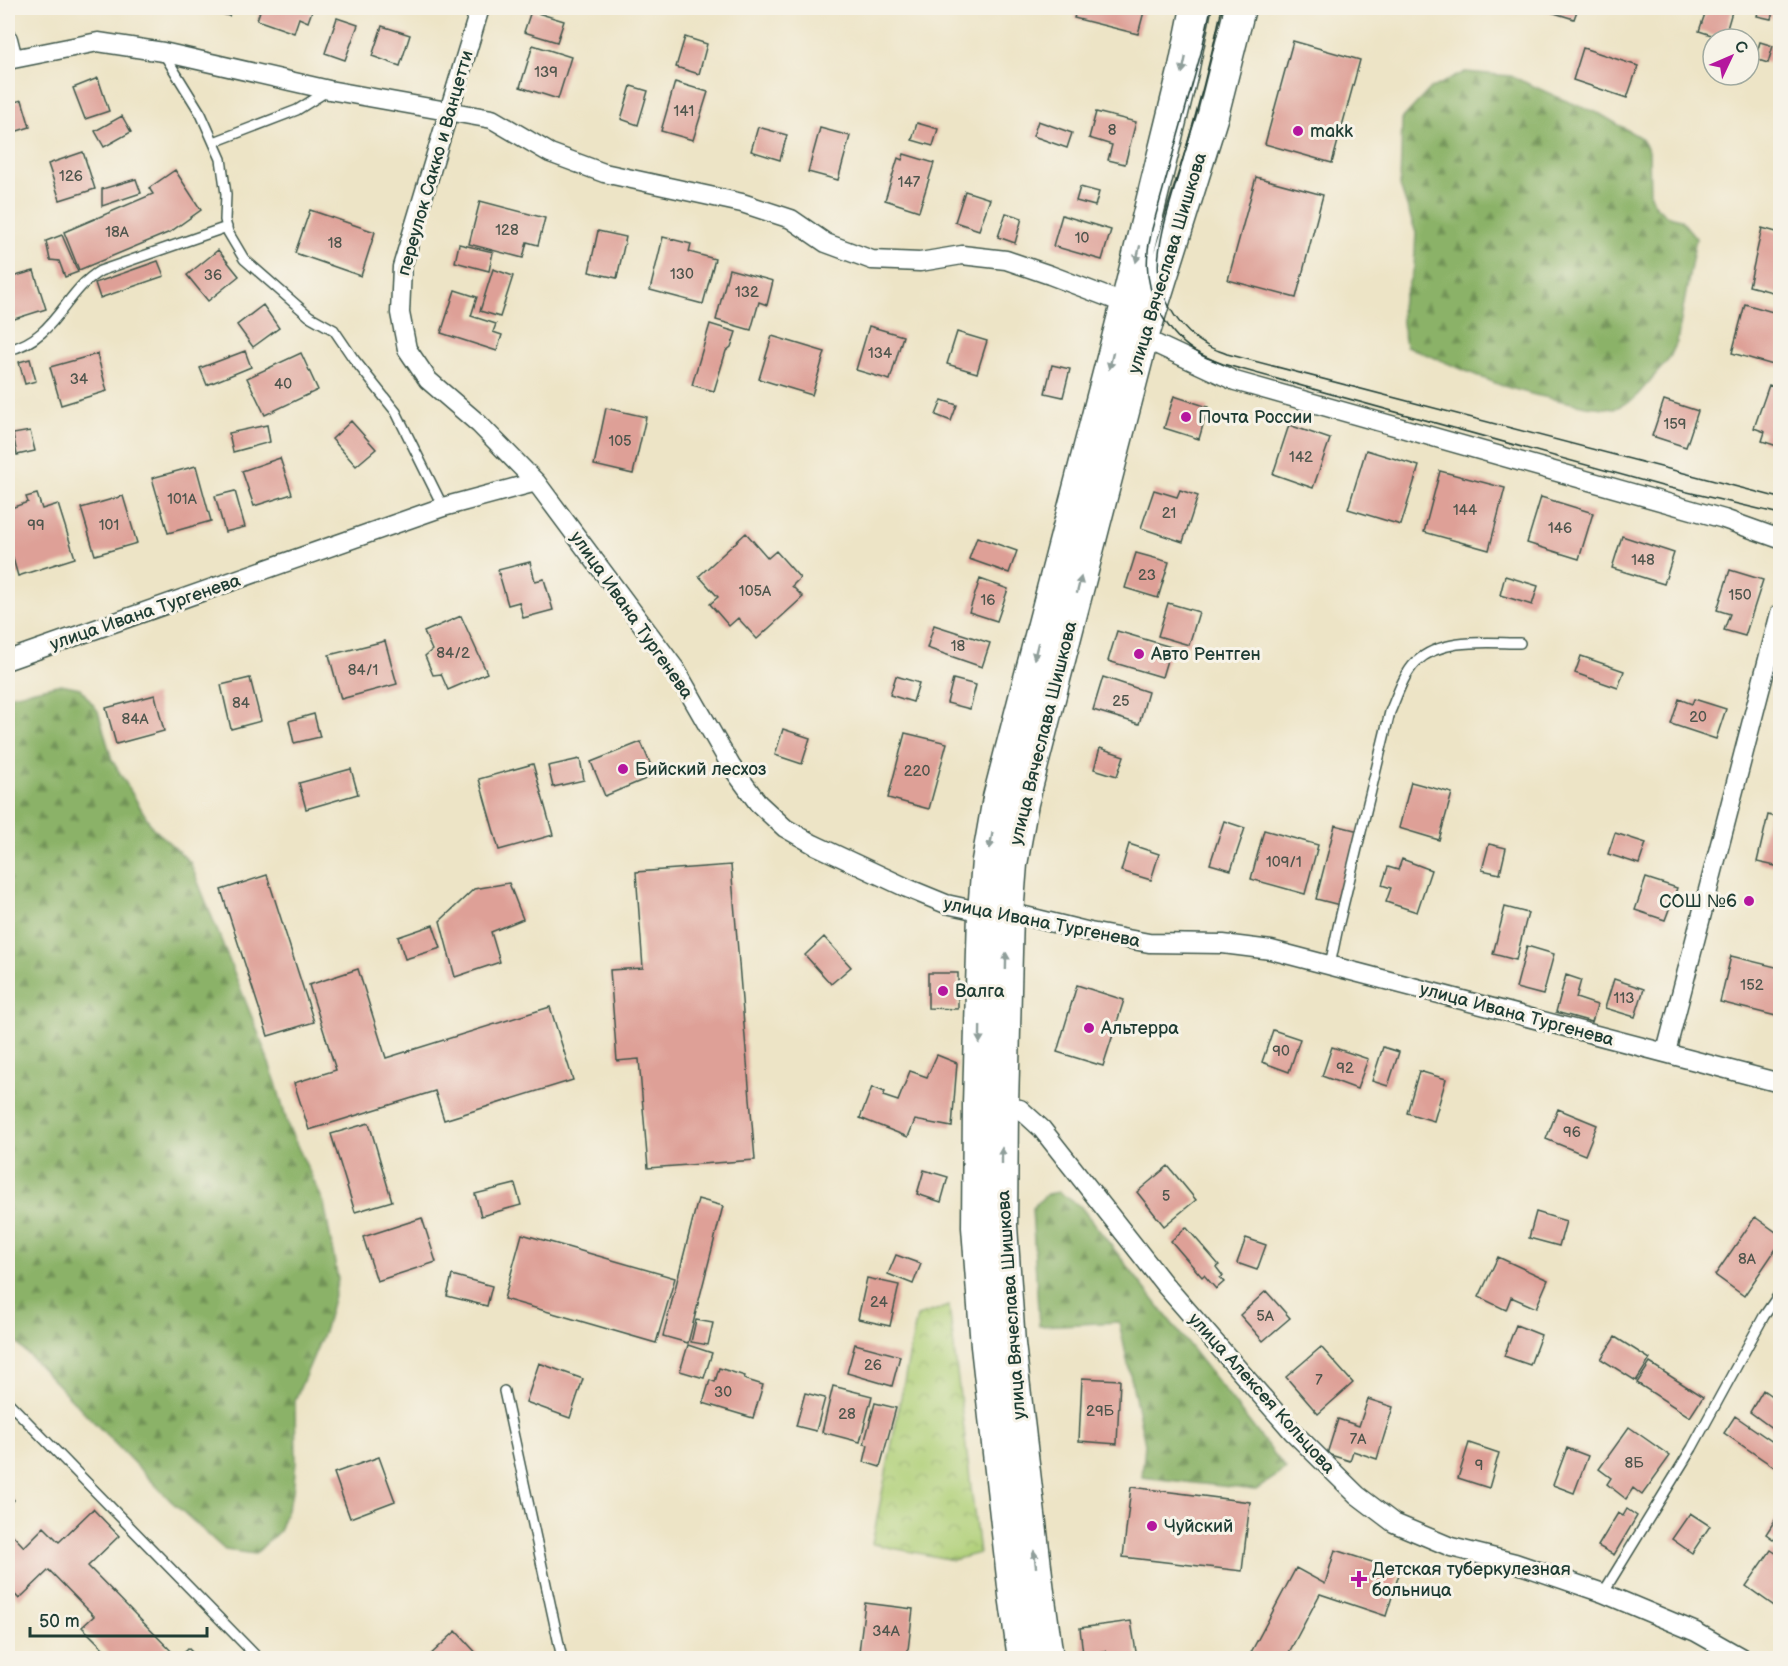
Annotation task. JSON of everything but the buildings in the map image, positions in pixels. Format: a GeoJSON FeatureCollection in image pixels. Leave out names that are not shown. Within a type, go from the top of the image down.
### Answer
{"type":"FeatureCollection","features":[{"type":"Feature","properties":{"kind":"main road","name":"улица Вячеслава Шишкова"},"geometry":{"type":"LineString","coordinates":[[1048,1659],[1026,1593],[986,1346],[977,1227],[990,1105],[995,913],[987,861],[998,798],[1126,304],[1183,72],[1196,8]]}},
{"type":"Feature","properties":{"kind":"main road","name":"улица Вячеслава Шишкова"},"geometry":{"type":"LineString","coordinates":[[995,913],[1012,864],[1023,803],[1143,338],[1213,115],[1240,8]]}},
{"type":"Feature","properties":{"kind":"main road","name":"улица Вячеслава Шишкова"},"geometry":{"type":"LineString","coordinates":[[1023,1659],[1026,1593]]}},
{"type":"Feature","properties":{"kind":"street","name":"переулок Сакко и Ванцетти"},"geometry":{"type":"LineString","coordinates":[[480,8],[402,267],[400,313],[407,349],[428,380],[480,424],[536,482]]}},
{"type":"Feature","properties":{"kind":"street"},"geometry":{"type":"LineString","coordinates":[[8,39],[10,59],[98,42],[163,52],[328,90],[492,119],[550,153],[604,173],[742,203],[791,219],[826,243],[872,260],[920,262],[962,255],[1006,260],[1126,304]]}},
{"type":"Feature","properties":{"kind":"street"},"geometry":{"type":"LineString","coordinates":[[1143,338],[1235,381],[1712,516],[1780,539]]}},
{"type":"Feature","properties":{"kind":"street","name":"улица Ивана Тургенева"},"geometry":{"type":"LineString","coordinates":[[8,660],[443,507],[536,482],[676,670],[731,766],[758,802],[785,828],[813,844],[946,904],[1025,916],[1090,932],[1149,943],[1223,944],[1271,950],[1780,1083]]}},
{"type":"Feature","properties":{"kind":"street"},"geometry":{"type":"LineString","coordinates":[[1666,1053],[1780,614]]}},
{"type":"Feature","properties":{"kind":"street","name":"улица Алексея Кольцова"},"geometry":{"type":"LineString","coordinates":[[990,1105],[1020,1109],[1042,1129],[1166,1285],[1293,1432],[1357,1495],[1394,1523],[1451,1547],[1515,1563],[1602,1593],[1696,1632],[1742,1659]]}},
{"type":"Feature","properties":{"kind":"lane"},"geometry":{"type":"LineString","coordinates":[[163,52],[201,114],[221,159],[226,194],[225,220],[235,247],[244,259],[309,316],[334,330],[396,412],[443,507]]}},
{"type":"Feature","properties":{"kind":"lane"},"geometry":{"type":"LineString","coordinates":[[214,142],[297,110],[328,90]]}},
{"type":"Feature","properties":{"kind":"lane"},"geometry":{"type":"LineString","coordinates":[[8,350],[22,346],[48,327],[87,281],[100,271],[227,227]]}},
{"type":"Feature","properties":{"kind":"lane"},"geometry":{"type":"LineString","coordinates":[[1330,965],[1390,712],[1402,685],[1416,663],[1431,652],[1452,645],[1479,642],[1520,644]]}},
{"type":"Feature","properties":{"kind":"lane"},"geometry":{"type":"LineString","coordinates":[[1602,1593],[1692,1448],[1764,1316],[1780,1293]]}},
{"type":"Feature","properties":{"kind":"lane"},"geometry":{"type":"LineString","coordinates":[[504,1391],[562,1659]]}},
{"type":"Feature","properties":{"kind":"lane"},"geometry":{"type":"LineString","coordinates":[[8,1402],[258,1659]]}},
{"type":"Feature","properties":{"kind":"green space"},"geometry":{"type":"Polygon","coordinates":[[[1465,72],[1511,76],[1600,114],[1641,138],[1649,151],[1650,196],[1656,206],[1666,215],[1680,219],[1696,238],[1677,342],[1669,359],[1634,399],[1614,409],[1586,406],[1500,385],[1406,346],[1401,305],[1414,268],[1416,233],[1400,186],[1402,119],[1430,89],[1465,72]]]}},
{"type":"Feature","properties":{"kind":"green space"},"geometry":{"type":"Polygon","coordinates":[[[61,684],[80,688],[98,711],[112,760],[152,827],[190,862],[259,1035],[288,1126],[324,1203],[338,1280],[325,1329],[295,1400],[296,1462],[293,1492],[279,1531],[255,1554],[225,1550],[171,1501],[8,1334],[8,696],[61,684]]]}},
{"type":"Feature","properties":{"kind":"green space"},"geometry":{"type":"Polygon","coordinates":[[[1059,1192],[1081,1207],[1286,1469],[1256,1490],[1142,1477],[1145,1444],[1119,1322],[1039,1326],[1032,1208],[1047,1194],[1059,1192]]]}},
{"type":"Feature","properties":{"kind":"green space"},"geometry":{"type":"Polygon","coordinates":[[[949,1306],[979,1553],[953,1560],[872,1544],[917,1316],[949,1306]]]}},
{"type":"Feature","properties":{"kind":"tram line"},"geometry":{"type":"LineString","coordinates":[[1211,8],[1148,249],[1147,267],[1153,297],[1168,325],[1188,347],[1223,364],[1662,486],[1780,514]]}},
{"type":"Feature","properties":{"kind":"tram line"},"geometry":{"type":"LineString","coordinates":[[1222,8],[1204,84],[1166,217],[1158,263],[1161,286],[1169,306],[1189,332],[1208,346],[1227,354],[1780,498]]}},
{"type":"Feature","properties":{"kind":"place","name":"makk"},"geometry":{"type":"Point","coordinates":[1298,131]}},
{"type":"Feature","properties":{"kind":"place","name":"Почта России"},"geometry":{"type":"Point","coordinates":[1186,417]}},
{"type":"Feature","properties":{"kind":"place","name":"Авто Рентген"},"geometry":{"type":"Point","coordinates":[1139,654]}},
{"type":"Feature","properties":{"kind":"place","name":"Бийский лесхоз"},"geometry":{"type":"Point","coordinates":[623,769]}},
{"type":"Feature","properties":{"kind":"place","name":"СОШ №6"},"geometry":{"type":"Point","coordinates":[1749,901]}},
{"type":"Feature","properties":{"kind":"place","name":"Валга"},"geometry":{"type":"Point","coordinates":[943,991]}},
{"type":"Feature","properties":{"kind":"place","name":"Альтерра"},"geometry":{"type":"Point","coordinates":[1089,1028]}},
{"type":"Feature","properties":{"kind":"place","name":"Чуйский"},"geometry":{"type":"Point","coordinates":[1152,1526]}},
{"type":"Feature","properties":{"kind":"place","name":"Детская туберкулезная больница"},"geometry":{"type":"Point","coordinates":[1359,1579]}}]}
